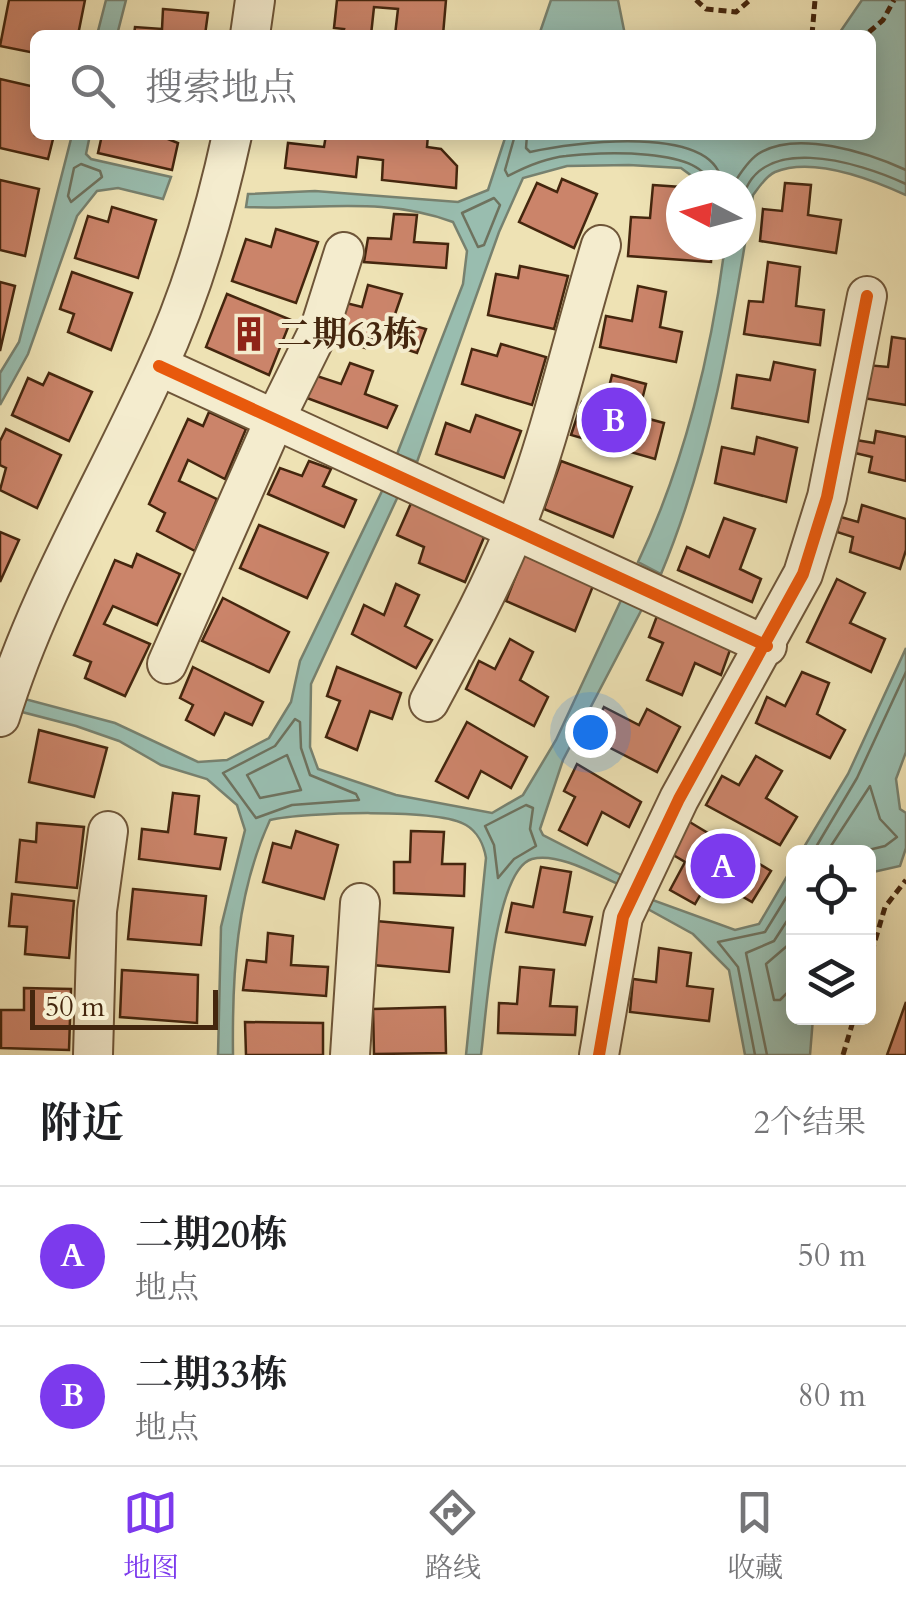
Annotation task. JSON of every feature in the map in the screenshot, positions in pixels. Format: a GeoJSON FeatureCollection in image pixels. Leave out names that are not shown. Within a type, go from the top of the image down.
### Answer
{"type":"FeatureCollection","features":[{"type":"Feature","properties":{"kind":"street"},"geometry":{"type":"LineString","coordinates":[[251,30],[255,0]]}},
{"type":"Feature","properties":{"kind":"street"},"geometry":{"type":"LineString","coordinates":[[0,718],[38,614],[159,366],[201,247],[231,140]]}},
{"type":"Feature","properties":{"kind":"street"},"geometry":{"type":"LineString","coordinates":[[429,702],[480,607],[514,530],[542,451],[601,244]]}},
{"type":"Feature","properties":{"kind":"street"},"geometry":{"type":"LineString","coordinates":[[167,664],[320,328],[344,252]]}},
{"type":"Feature","properties":{"kind":"street"},"geometry":{"type":"LineString","coordinates":[[599,1055],[623,916],[679,799],[767,646],[803,574],[827,497],[867,296]]}},
{"type":"Feature","properties":{"kind":"street"},"geometry":{"type":"LineString","coordinates":[[159,366],[767,646]]}},
{"type":"Feature","properties":{"kind":"street"},"geometry":{"type":"LineString","coordinates":[[93,1055],[97,911],[108,831]]}},
{"type":"Feature","properties":{"kind":"street"},"geometry":{"type":"LineString","coordinates":[[350,1055],[360,902]]}},
{"type":"Feature","properties":{"kind":"path"},"geometry":{"type":"LineString","coordinates":[[696,0],[706,9],[736,12],[750,0]]}},
{"type":"Feature","properties":{"kind":"path"},"geometry":{"type":"LineString","coordinates":[[812,30],[815,0]]}},
{"type":"Feature","properties":{"kind":"path"},"geometry":{"type":"LineString","coordinates":[[871,30],[883,20],[894,0]]}},
{"type":"Feature","properties":{"kind":"path"},"geometry":{"type":"LineString","coordinates":[[876,937],[885,906],[906,880]]}},
{"type":"Feature","properties":{"kind":"path"},"geometry":{"type":"LineString","coordinates":[[843,1055],[852,1025]]}},
{"type":"Feature","properties":{"kind":"water"},"geometry":{"type":"Polygon","coordinates":[[[106,0],[126,0],[118,30],[98,30],[106,0]]]}},
{"type":"Feature","properties":{"kind":"water"},"geometry":{"type":"Polygon","coordinates":[[[551,0],[618,0],[624,30],[541,30],[551,0]]]}},
{"type":"Feature","properties":{"kind":"water"},"geometry":{"type":"Polygon","coordinates":[[[862,0],[906,0],[906,195],[859,176],[807,167],[775,172],[756,191],[756,170],[567,166],[523,178],[499,232],[417,462],[397,454],[463,284],[467,251],[453,222],[402,209],[376,207],[246,207],[248,194],[315,191],[458,202],[488,190],[504,140],[876,140],[876,30],[841,30],[862,0]]]}},
{"type":"Feature","properties":{"kind":"water"},"geometry":{"type":"Polygon","coordinates":[[[71,140],[89,140],[86,154],[91,159],[171,177],[163,199],[118,188],[97,191],[77,216],[28,354],[0,405],[0,373],[19,342],[71,140]]]}},
{"type":"Feature","properties":{"kind":"water"},"geometry":{"type":"Polygon","coordinates":[[[723,260],[742,260],[707,434],[661,574],[638,562],[682,447],[712,326],[723,260]]]}},
{"type":"Feature","properties":{"kind":"water"},"geometry":{"type":"Polygon","coordinates":[[[383,489],[399,494],[311,684],[310,747],[318,769],[396,795],[492,813],[523,795],[556,740],[623,596],[643,607],[563,760],[540,829],[543,835],[623,876],[620,885],[577,866],[542,858],[532,859],[519,869],[500,916],[481,1055],[466,1055],[486,858],[474,831],[451,820],[401,814],[270,820],[250,877],[238,935],[233,1055],[218,1055],[221,927],[245,830],[237,805],[207,779],[161,765],[119,741],[22,712],[25,699],[115,723],[198,762],[227,760],[269,738],[291,702],[300,661],[383,489]]]}},
{"type":"Feature","properties":{"kind":"water"},"geometry":{"type":"Polygon","coordinates":[[[906,648],[906,752],[896,779],[900,809],[906,813],[906,848],[900,866],[876,871],[876,845],[805,845],[848,774],[906,648]]]}},
{"type":"Feature","properties":{"kind":"water"},"geometry":{"type":"Polygon","coordinates":[[[786,878],[786,1025],[812,1025],[810,1055],[745,1055],[729,970],[693,934],[646,908],[650,899],[735,930],[759,924],[786,878]]]}},
{"type":"Feature","properties":{"kind":"building"},"geometry":{"type":"Polygon","coordinates":[[[9,0],[85,0],[79,30],[30,30],[30,52],[0,46],[9,0]]]}},
{"type":"Feature","properties":{"kind":"building"},"geometry":{"type":"Polygon","coordinates":[[[337,0],[446,0],[443,30],[396,30],[398,9],[374,7],[372,30],[334,28],[337,0]]]}},
{"type":"Feature","properties":{"kind":"building"},"geometry":{"type":"Polygon","coordinates":[[[163,9],[208,13],[206,30],[135,30],[162,29],[163,9]]]}},
{"type":"Feature","properties":{"kind":"building"},"geometry":{"type":"Polygon","coordinates":[[[0,79],[30,86],[30,140],[53,140],[48,159],[0,148],[0,79]]]}},
{"type":"Feature","properties":{"kind":"building"},"geometry":{"type":"Polygon","coordinates":[[[101,140],[178,143],[172,170],[98,153],[101,140]]]}},
{"type":"Feature","properties":{"kind":"building"},"geometry":{"type":"Polygon","coordinates":[[[325,140],[428,140],[427,147],[441,149],[457,166],[456,188],[382,180],[383,160],[358,157],[356,177],[285,168],[288,143],[324,147],[325,140]]]}},
{"type":"Feature","properties":{"kind":"building"},"geometry":{"type":"Polygon","coordinates":[[[562,179],[597,194],[574,248],[519,222],[537,183],[557,192],[562,179]]]}},
{"type":"Feature","properties":{"kind":"building"},"geometry":{"type":"Polygon","coordinates":[[[0,180],[39,189],[25,256],[0,250],[0,180]]]}},
{"type":"Feature","properties":{"kind":"building"},"geometry":{"type":"Polygon","coordinates":[[[785,183],[811,185],[808,215],[841,220],[836,253],[760,241],[763,209],[782,211],[785,183]]]}},
{"type":"Feature","properties":{"kind":"building"},"geometry":{"type":"Polygon","coordinates":[[[653,185],[666,186],[666,259],[628,256],[631,217],[650,218],[653,185]]]}},
{"type":"Feature","properties":{"kind":"building"},"geometry":{"type":"Polygon","coordinates":[[[112,207],[156,220],[138,278],[75,258],[88,216],[108,222],[112,207]]]}},
{"type":"Feature","properties":{"kind":"building"},"geometry":{"type":"Polygon","coordinates":[[[394,214],[417,215],[414,242],[448,244],[446,268],[364,262],[368,238],[391,239],[394,214]]]}},
{"type":"Feature","properties":{"kind":"building"},"geometry":{"type":"Polygon","coordinates":[[[276,229],[318,242],[296,303],[232,281],[246,239],[271,247],[276,229]]]}},
{"type":"Feature","properties":{"kind":"building"},"geometry":{"type":"Polygon","coordinates":[[[768,262],[800,267],[796,306],[824,310],[820,345],[744,334],[749,301],[763,302],[768,262]]]}},
{"type":"Feature","properties":{"kind":"building"},"geometry":{"type":"Polygon","coordinates":[[[520,266],[568,276],[554,329],[488,315],[496,274],[518,278],[520,266]]]}},
{"type":"Feature","properties":{"kind":"building"},"geometry":{"type":"Polygon","coordinates":[[[72,272],[132,293],[111,350],[68,332],[74,314],[60,309],[72,272]]]}},
{"type":"Feature","properties":{"kind":"building"},"geometry":{"type":"Polygon","coordinates":[[[0,282],[15,286],[0,351],[0,282]]]}},
{"type":"Feature","properties":{"kind":"building"},"geometry":{"type":"Polygon","coordinates":[[[368,285],[402,294],[393,320],[426,329],[417,353],[369,337],[365,348],[336,338],[346,303],[362,307],[368,285]]]}},
{"type":"Feature","properties":{"kind":"building"},"geometry":{"type":"Polygon","coordinates":[[[638,286],[666,292],[660,327],[682,332],[676,362],[600,347],[606,316],[632,321],[638,286]]]}},
{"type":"Feature","properties":{"kind":"building","name":"二期63栋"},"geometry":{"type":"Polygon","coordinates":[[[227,294],[291,320],[269,375],[206,347],[227,294]]]}},
{"type":"Feature","properties":{"kind":"building"},"geometry":{"type":"Polygon","coordinates":[[[892,337],[906,339],[906,405],[863,398],[867,365],[888,367],[892,337]]]}},
{"type":"Feature","properties":{"kind":"building"},"geometry":{"type":"Polygon","coordinates":[[[501,344],[546,357],[532,405],[462,384],[472,349],[497,356],[501,344]]]}},
{"type":"Feature","properties":{"kind":"building"},"geometry":{"type":"Polygon","coordinates":[[[774,362],[815,370],[808,422],[732,408],[737,375],[770,380],[774,362]]]}},
{"type":"Feature","properties":{"kind":"building"},"geometry":{"type":"Polygon","coordinates":[[[350,363],[373,371],[365,394],[397,406],[387,428],[307,398],[317,376],[341,384],[350,363]]]}},
{"type":"Feature","properties":{"kind":"building"},"geometry":{"type":"Polygon","coordinates":[[[49,373],[92,392],[69,441],[12,415],[28,378],[43,385],[49,373]]]}},
{"type":"Feature","properties":{"kind":"building"},"geometry":{"type":"Polygon","coordinates":[[[612,375],[646,384],[638,416],[664,423],[655,459],[571,435],[582,402],[604,407],[612,375]]]}},
{"type":"Feature","properties":{"kind":"building"},"geometry":{"type":"Polygon","coordinates":[[[209,412],[246,429],[225,479],[188,460],[179,481],[217,499],[195,551],[157,531],[165,513],[149,504],[188,419],[203,426],[209,412]]]}},
{"type":"Feature","properties":{"kind":"building"},"geometry":{"type":"Polygon","coordinates":[[[476,415],[521,431],[504,478],[436,454],[446,423],[470,432],[476,415]]]}},
{"type":"Feature","properties":{"kind":"building"},"geometry":{"type":"Polygon","coordinates":[[[6,429],[61,455],[37,508],[0,490],[6,468],[0,465],[0,441],[6,429]]]}},
{"type":"Feature","properties":{"kind":"building"},"geometry":{"type":"Polygon","coordinates":[[[876,431],[906,437],[906,481],[869,472],[872,457],[855,453],[856,440],[874,443],[876,431]]]}},
{"type":"Feature","properties":{"kind":"building"},"geometry":{"type":"Polygon","coordinates":[[[757,437],[797,448],[786,502],[715,483],[722,447],[754,454],[757,437]]]}},
{"type":"Feature","properties":{"kind":"building"},"geometry":{"type":"Polygon","coordinates":[[[309,461],[331,469],[323,486],[356,500],[344,527],[268,494],[280,468],[302,476],[309,461]]]}},
{"type":"Feature","properties":{"kind":"building"},"geometry":{"type":"Polygon","coordinates":[[[561,461],[632,487],[613,537],[544,509],[561,461]]]}},
{"type":"Feature","properties":{"kind":"building"},"geometry":{"type":"Polygon","coordinates":[[[412,501],[485,535],[465,582],[419,563],[424,547],[397,535],[412,501]]]}},
{"type":"Feature","properties":{"kind":"building"},"geometry":{"type":"Polygon","coordinates":[[[862,505],[906,519],[906,550],[900,569],[850,552],[853,537],[837,532],[841,517],[858,522],[862,505]]]}},
{"type":"Feature","properties":{"kind":"building"},"geometry":{"type":"Polygon","coordinates":[[[724,518],[755,529],[740,569],[761,579],[752,602],[678,570],[687,547],[709,557],[724,518]]]}},
{"type":"Feature","properties":{"kind":"building"},"geometry":{"type":"Polygon","coordinates":[[[259,525],[328,553],[307,598],[240,568],[259,525]]]}},
{"type":"Feature","properties":{"kind":"building"},"geometry":{"type":"Polygon","coordinates":[[[0,532],[19,540],[0,582],[0,532]]]}},
{"type":"Feature","properties":{"kind":"building"},"geometry":{"type":"Polygon","coordinates":[[[137,554],[180,574],[157,625],[113,606],[104,624],[150,644],[125,696],[85,678],[91,662],[74,655],[115,560],[132,567],[137,554]]]}},
{"type":"Feature","properties":{"kind":"building"},"geometry":{"type":"Polygon","coordinates":[[[524,555],[593,586],[575,631],[506,601],[524,555]]]}},
{"type":"Feature","properties":{"kind":"building"},"geometry":{"type":"Polygon","coordinates":[[[837,579],[865,593],[850,623],[885,639],[871,672],[807,642],[837,579]]]}},
{"type":"Feature","properties":{"kind":"building"},"geometry":{"type":"Polygon","coordinates":[[[396,584],[419,595],[405,626],[432,640],[416,668],[352,634],[364,605],[384,615],[396,584]]]}},
{"type":"Feature","properties":{"kind":"building"},"geometry":{"type":"Polygon","coordinates":[[[223,598],[289,632],[269,672],[202,641],[223,598]]]}},
{"type":"Feature","properties":{"kind":"building"},"geometry":{"type":"Polygon","coordinates":[[[657,616],[730,650],[721,675],[695,663],[682,695],[647,680],[663,643],[649,637],[657,616]]]}},
{"type":"Feature","properties":{"kind":"building"},"geometry":{"type":"Polygon","coordinates":[[[510,639],[533,652],[520,680],[548,697],[534,726],[466,689],[479,661],[495,669],[510,639]]]}},
{"type":"Feature","properties":{"kind":"building"},"geometry":{"type":"Polygon","coordinates":[[[193,667],[263,702],[252,725],[225,713],[214,735],[186,720],[193,705],[180,698],[193,667]]]}},
{"type":"Feature","properties":{"kind":"building"},"geometry":{"type":"Polygon","coordinates":[[[337,667],[401,693],[392,719],[370,711],[357,750],[326,737],[340,701],[327,696],[337,667]]]}},
{"type":"Feature","properties":{"kind":"building"},"geometry":{"type":"Polygon","coordinates":[[[802,672],[829,683],[817,714],[845,730],[830,758],[756,723],[767,697],[785,706],[802,672]]]}},
{"type":"Feature","properties":{"kind":"building"},"geometry":{"type":"Polygon","coordinates":[[[604,707],[639,725],[647,709],[680,727],[657,772],[589,737],[604,707]]]}},
{"type":"Feature","properties":{"kind":"building"},"geometry":{"type":"Polygon","coordinates":[[[467,722],[527,757],[511,788],[481,771],[468,798],[436,781],[467,722]]]}},
{"type":"Feature","properties":{"kind":"building"},"geometry":{"type":"Polygon","coordinates":[[[39,730],[107,748],[94,797],[29,782],[39,730]]]}},
{"type":"Feature","properties":{"kind":"building"},"geometry":{"type":"Polygon","coordinates":[[[756,756],[782,771],[766,798],[797,817],[780,845],[706,805],[722,776],[739,785],[756,756]]]}},
{"type":"Feature","properties":{"kind":"building"},"geometry":{"type":"Polygon","coordinates":[[[577,764],[641,802],[629,827],[602,812],[587,845],[559,830],[575,797],[564,791],[577,764]]]}},
{"type":"Feature","properties":{"kind":"building"},"geometry":{"type":"Polygon","coordinates":[[[173,793],[199,796],[195,834],[226,838],[220,869],[139,859],[142,829],[168,832],[173,793]]]}},
{"type":"Feature","properties":{"kind":"building"},"geometry":{"type":"Polygon","coordinates":[[[688,821],[771,871],[752,902],[710,878],[695,904],[670,890],[685,862],[670,853],[688,821]]]}},
{"type":"Feature","properties":{"kind":"building"},"geometry":{"type":"Polygon","coordinates":[[[37,823],[84,827],[77,888],[16,882],[20,840],[36,842],[37,823]]]}},
{"type":"Feature","properties":{"kind":"building"},"geometry":{"type":"Polygon","coordinates":[[[296,831],[338,845],[324,899],[263,882],[273,843],[291,848],[296,831]]]}},
{"type":"Feature","properties":{"kind":"building"},"geometry":{"type":"Polygon","coordinates":[[[411,831],[444,832],[442,864],[465,864],[464,896],[394,893],[394,862],[410,862],[411,831]]]}},
{"type":"Feature","properties":{"kind":"building"},"geometry":{"type":"Polygon","coordinates":[[[541,867],[571,872],[564,912],[592,917],[585,945],[506,932],[512,903],[533,907],[541,867]]]}},
{"type":"Feature","properties":{"kind":"building"},"geometry":{"type":"Polygon","coordinates":[[[133,889],[206,896],[201,945],[128,939],[133,889]]]}},
{"type":"Feature","properties":{"kind":"building"},"geometry":{"type":"Polygon","coordinates":[[[12,894],[74,901],[69,958],[25,954],[27,927],[9,926],[12,894]]]}},
{"type":"Feature","properties":{"kind":"building"},"geometry":{"type":"Polygon","coordinates":[[[376,921],[453,928],[449,972],[373,965],[376,921]]]}},
{"type":"Feature","properties":{"kind":"building"},"geometry":{"type":"Polygon","coordinates":[[[268,933],[293,936],[291,965],[328,967],[326,996],[243,990],[247,960],[266,962],[268,933]]]}},
{"type":"Feature","properties":{"kind":"building"},"geometry":{"type":"Polygon","coordinates":[[[659,948],[691,953],[687,986],[713,989],[709,1021],[630,1012],[633,979],[656,982],[659,948]]]}},
{"type":"Feature","properties":{"kind":"building"},"geometry":{"type":"Polygon","coordinates":[[[520,967],[554,970],[550,1006],[577,1007],[575,1035],[498,1033],[499,1003],[517,1004],[520,967]]]}},
{"type":"Feature","properties":{"kind":"building"},"geometry":{"type":"Polygon","coordinates":[[[122,970],[198,975],[197,1023],[120,1017],[122,970]]]}},
{"type":"Feature","properties":{"kind":"building"},"geometry":{"type":"Polygon","coordinates":[[[24,988],[71,989],[69,1050],[1,1048],[1,1010],[24,1010],[24,988]]]}},
{"type":"Feature","properties":{"kind":"building"},"geometry":{"type":"Polygon","coordinates":[[[906,1002],[906,1055],[887,1055],[906,1002]]]}},
{"type":"Feature","properties":{"kind":"building"},"geometry":{"type":"Polygon","coordinates":[[[445,1007],[446,1053],[374,1054],[373,1009],[445,1007]]]}},
{"type":"Feature","properties":{"kind":"building"},"geometry":{"type":"Polygon","coordinates":[[[245,1022],[323,1023],[323,1055],[246,1055],[245,1022]]]}},
{"type":"Feature","properties":{"kind":"cycle path"},"geometry":{"type":"LineString","coordinates":[[599,1055],[623,917],[679,799],[803,574],[827,497],[867,296]]}},
{"type":"Feature","properties":{"kind":"cycle path"},"geometry":{"type":"LineString","coordinates":[[159,366],[767,646]]}},
{"type":"Feature","properties":{"kind":"place","name":"二期63栋"},"geometry":{"type":"Point","coordinates":[249,334]}},
{"type":"Feature","properties":{"kind":"place","name":"二期33栋"},"geometry":{"type":"Point","coordinates":[614,420]}},
{"type":"Feature","properties":{"kind":"place","name":"二期20栋"},"geometry":{"type":"Point","coordinates":[723,866]}}]}
